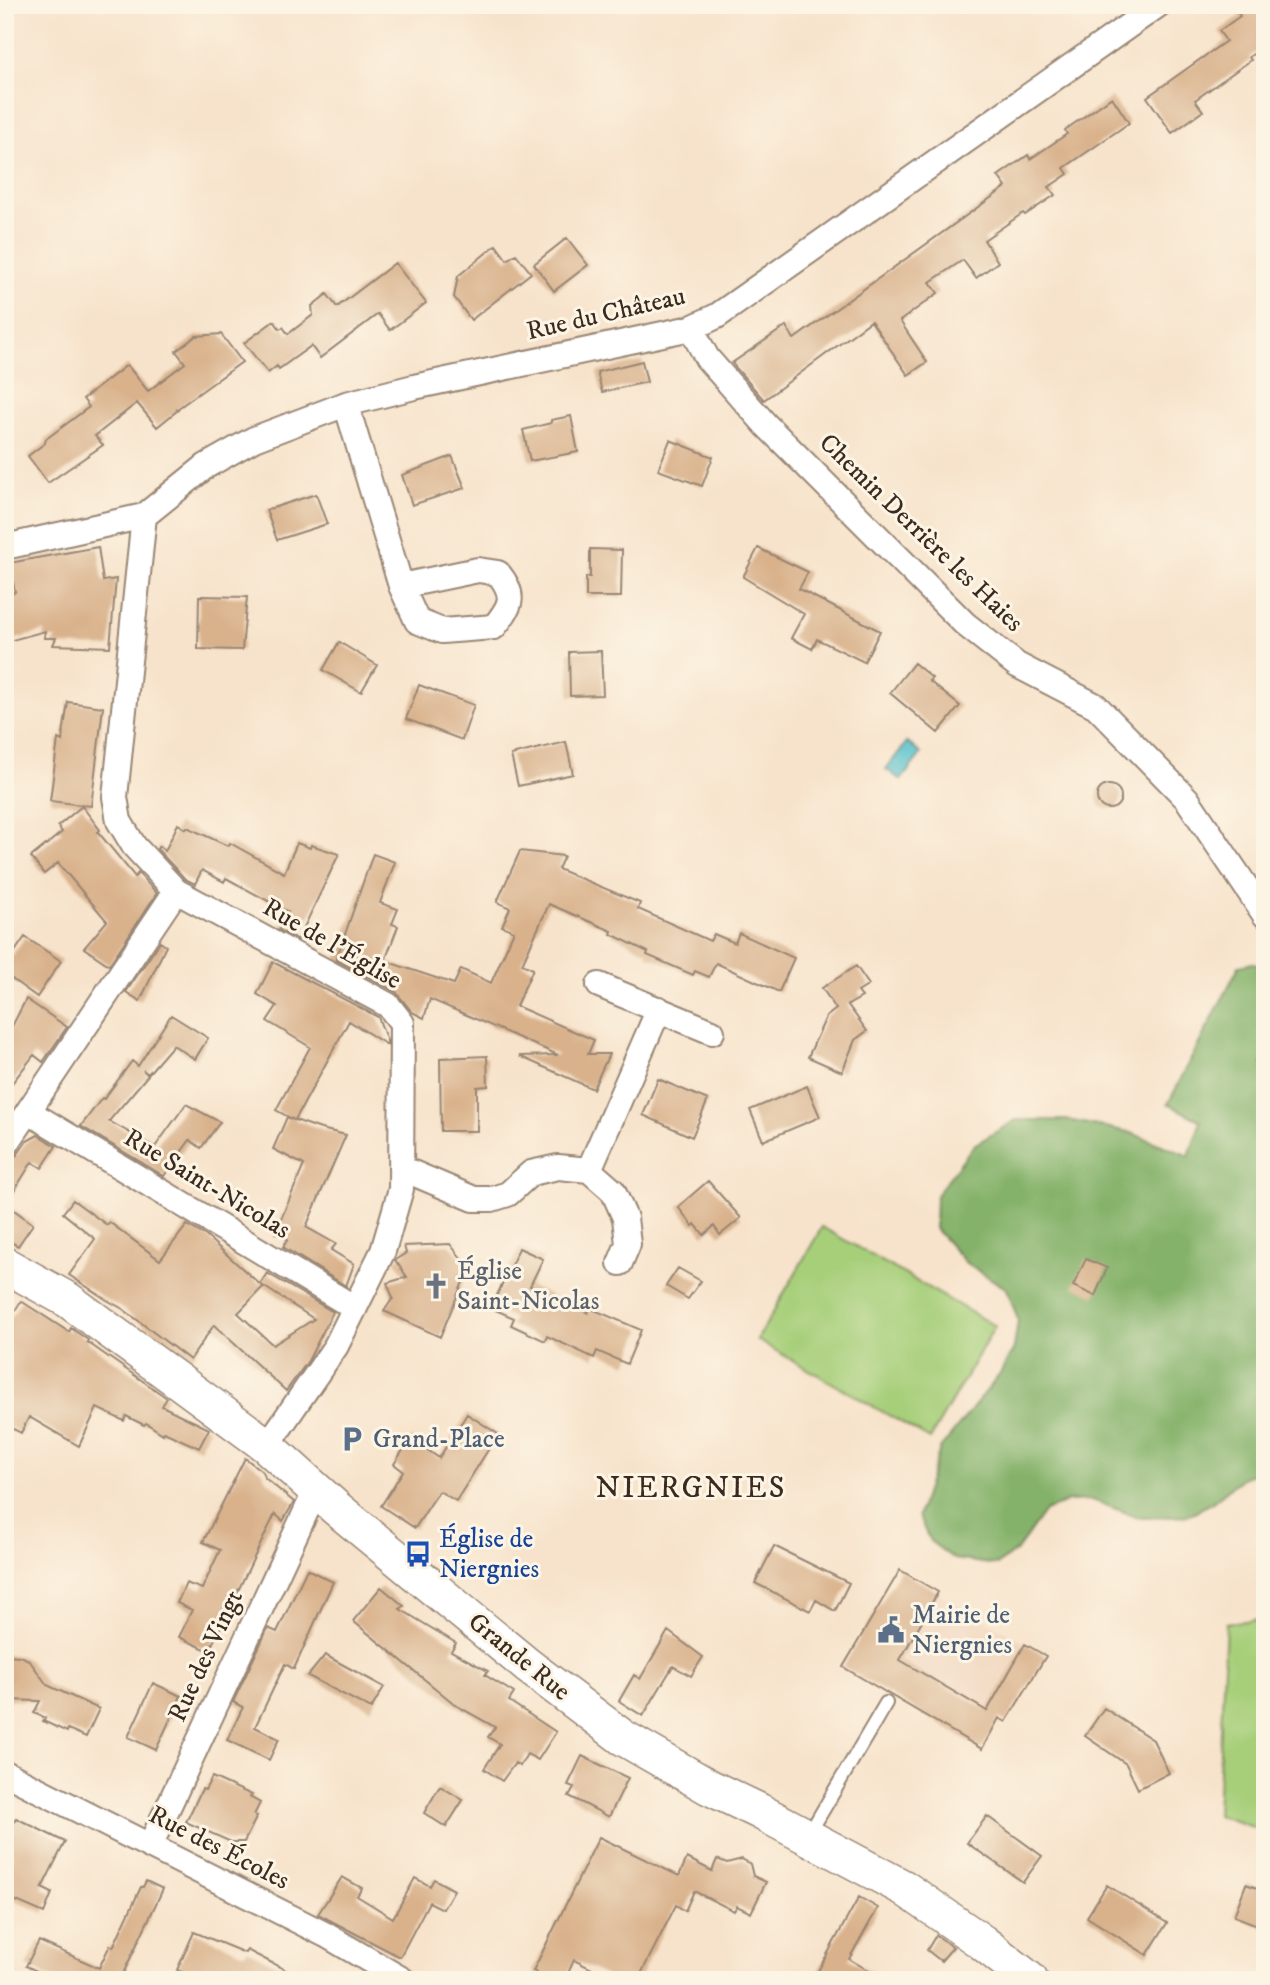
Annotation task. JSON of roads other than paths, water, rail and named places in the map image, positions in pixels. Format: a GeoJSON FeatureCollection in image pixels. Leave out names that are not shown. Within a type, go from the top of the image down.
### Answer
{"type":"FeatureCollection","features":[{"type":"Feature","properties":{"kind":"street","name":"Rue du Château"},"geometry":{"type":"LineString","coordinates":[[5,547],[144,516],[206,466],[254,439],[346,404],[691,328],[717,316],[1158,5]]}},
{"type":"Feature","properties":{"kind":"street","name":"Chemin Derrière les Haies"},"geometry":{"type":"LineString","coordinates":[[691,328],[707,358],[766,425],[965,624],[1017,665],[1096,706],[1187,799],[1265,915]]}},
{"type":"Feature","properties":{"kind":"street"},"geometry":{"type":"LineString","coordinates":[[346,404],[401,586]]}},
{"type":"Feature","properties":{"kind":"street","name":"Rue de l'Église"},"geometry":{"type":"LineString","coordinates":[[144,516],[115,797],[119,821],[134,846],[176,891],[388,1005],[402,1023],[401,1189],[383,1251],[336,1346],[267,1446]]}},
{"type":"Feature","properties":{"kind":"street"},"geometry":{"type":"LineString","coordinates":[[5,1146],[176,891]]}},
{"type":"Feature","properties":{"kind":"street"},"geometry":{"type":"LineString","coordinates":[[598,985],[712,1032]]}},
{"type":"Feature","properties":{"kind":"street"},"geometry":{"type":"LineString","coordinates":[[589,1170],[659,1009]]}},
{"type":"Feature","properties":{"kind":"street","name":"Rue Saint-Nicolas"},"geometry":{"type":"LineString","coordinates":[[29,1112],[355,1308]]}},
{"type":"Feature","properties":{"kind":"street"},"geometry":{"type":"LineString","coordinates":[[401,1168],[474,1199],[492,1199],[508,1194],[531,1173],[558,1167],[589,1170],[613,1191],[625,1218],[628,1244],[620,1263]]}},
{"type":"Feature","properties":{"kind":"street","name":"Grande Rue"},"geometry":{"type":"LineString","coordinates":[[5,1265],[68,1300],[267,1446],[528,1666],[622,1737],[698,1781],[904,1888],[982,1942],[1030,1980]]}},
{"type":"Feature","properties":{"kind":"street","name":"Rue des Vingt"},"geometry":{"type":"LineString","coordinates":[[150,1846],[316,1490]]}},
{"type":"Feature","properties":{"kind":"street","name":"Rue des Écoles"},"geometry":{"type":"LineString","coordinates":[[5,1773],[326,1935],[403,1980]]}},
{"type":"Feature","properties":{"kind":"lane"},"geometry":{"type":"LineString","coordinates":[[807,1838],[886,1703]]}},
{"type":"Feature","properties":{"kind":"water"},"geometry":{"type":"Polygon","coordinates":[[[907,742],[921,754],[901,780],[886,769],[907,742]]]}},
{"type":"Feature","properties":{"kind":"place","name":"Église Saint-Nicolas"},"geometry":{"type":"Point","coordinates":[436,1286]}},
{"type":"Feature","properties":{"kind":"place","name":"Grand-Place"},"geometry":{"type":"Point","coordinates":[352,1439]}},
{"type":"Feature","properties":{"kind":"place","name":"Église de Niergnies"},"geometry":{"type":"Point","coordinates":[418,1554]}},
{"type":"Feature","properties":{"kind":"place","name":"Mairie de Niergnies"},"geometry":{"type":"Point","coordinates":[891,1630]}},
{"type":"Feature","properties":{"kind":"district","name":"NIERGNIES"},"geometry":{"type":"Point","coordinates":[691,1488]}}]}
